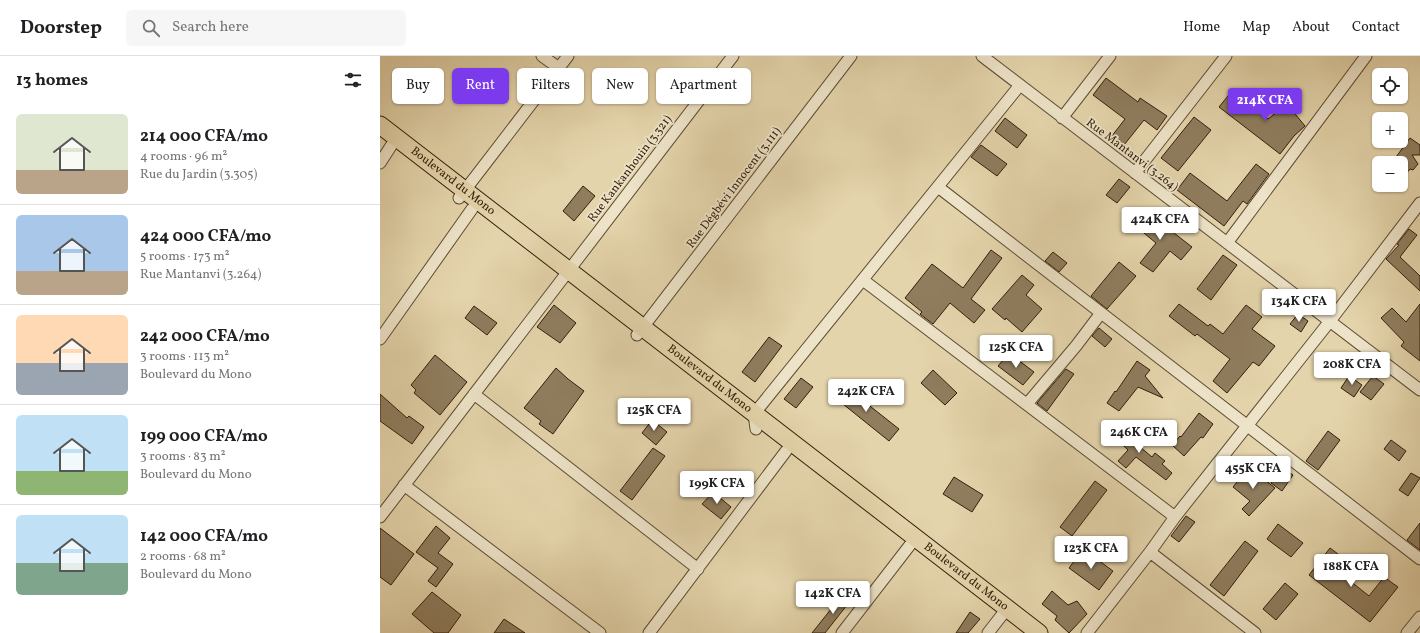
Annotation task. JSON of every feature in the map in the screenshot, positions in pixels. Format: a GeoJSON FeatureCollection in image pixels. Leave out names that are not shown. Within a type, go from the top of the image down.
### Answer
{"type":"FeatureCollection","features":[{"type":"Feature","properties":{"kind":"main road","name":"Boulevard du Mono"},"geometry":{"type":"LineString","coordinates":[[380,125],[462,194],[755,422],[1039,633]]}},
{"type":"Feature","properties":{"kind":"main road","name":"Boulevard du Mono"},"geometry":{"type":"LineString","coordinates":[[386,142],[462,194],[472,209],[566,275]]}},
{"type":"Feature","properties":{"kind":"main road","name":"Boulevard du Mono"},"geometry":{"type":"LineString","coordinates":[[755,422],[786,451],[1025,633]]}},
{"type":"Feature","properties":{"kind":"street"},"geometry":{"type":"LineString","coordinates":[[542,56],[559,68],[568,56]]}},
{"type":"Feature","properties":{"kind":"street","name":"Rue Kankanhouin (3.321)"},"geometry":{"type":"LineString","coordinates":[[380,517],[733,56]]}},
{"type":"Feature","properties":{"kind":"street","name":"Rue Dégbévi Innocent (3.111)"},"geometry":{"type":"LineString","coordinates":[[640,332],[851,56]]}},
{"type":"Feature","properties":{"kind":"street","name":"Rue Mantanvi (3.264)"},"geometry":{"type":"LineString","coordinates":[[982,56],[1420,390]]}},
{"type":"Feature","properties":{"kind":"street"},"geometry":{"type":"LineString","coordinates":[[1062,118],[1110,56]]}},
{"type":"Feature","properties":{"kind":"street"},"geometry":{"type":"LineString","coordinates":[[1135,173],[1226,56]]}},
{"type":"Feature","properties":{"kind":"street"},"geometry":{"type":"LineString","coordinates":[[1227,243],[1366,56]]}},
{"type":"Feature","properties":{"kind":"street"},"geometry":{"type":"LineString","coordinates":[[755,422],[863,280],[1020,85]]}},
{"type":"Feature","properties":{"kind":"street"},"geometry":{"type":"LineString","coordinates":[[462,194],[531,104]]}},
{"type":"Feature","properties":{"kind":"street"},"geometry":{"type":"LineString","coordinates":[[380,163],[386,142]]}},
{"type":"Feature","properties":{"kind":"street"},"geometry":{"type":"LineString","coordinates":[[938,187],[1420,559]]}},
{"type":"Feature","properties":{"kind":"street"},"geometry":{"type":"LineString","coordinates":[[1087,633],[1150,552],[1175,516],[1330,321],[1420,203]]}},
{"type":"Feature","properties":{"kind":"street"},"geometry":{"type":"LineString","coordinates":[[380,339],[472,209]]}},
{"type":"Feature","properties":{"kind":"street"},"geometry":{"type":"LineString","coordinates":[[863,280],[1175,516]]}},
{"type":"Feature","properties":{"kind":"street"},"geometry":{"type":"LineString","coordinates":[[1027,404],[1076,346],[1101,313]]}},
{"type":"Feature","properties":{"kind":"street"},"geometry":{"type":"LineString","coordinates":[[474,394],[698,569]]}},
{"type":"Feature","properties":{"kind":"street"},"geometry":{"type":"LineString","coordinates":[[649,633],[786,451]]}},
{"type":"Feature","properties":{"kind":"street"},"geometry":{"type":"LineString","coordinates":[[404,485],[600,633]]}},
{"type":"Feature","properties":{"kind":"street"},"geometry":{"type":"LineString","coordinates":[[842,633],[910,545]]}},
{"type":"Feature","properties":{"kind":"street"},"geometry":{"type":"LineString","coordinates":[[1150,552],[1255,633]]}},
{"type":"Feature","properties":{"kind":"street"},"geometry":{"type":"LineString","coordinates":[[988,633],[1002,615]]}},
{"type":"Feature","properties":{"kind":"street"},"geometry":{"type":"LineString","coordinates":[[1408,633],[1420,617]]}},
{"type":"Feature","properties":{"kind":"building"},"geometry":{"type":"Polygon","coordinates":[[[1106,78],[1138,102],[1140,98],[1167,116],[1157,130],[1144,120],[1120,150],[1108,141],[1125,119],[1093,95],[1106,78]]]}},
{"type":"Feature","properties":{"kind":"building"},"geometry":{"type":"Polygon","coordinates":[[[1232,91],[1268,119],[1287,104],[1305,126],[1294,136],[1280,154],[1219,107],[1232,91]]]}},
{"type":"Feature","properties":{"kind":"building"},"geometry":{"type":"Polygon","coordinates":[[[1194,117],[1211,130],[1178,171],[1161,158],[1194,117]]]}},
{"type":"Feature","properties":{"kind":"building"},"geometry":{"type":"Polygon","coordinates":[[[1005,118],[1027,135],[1017,148],[995,131],[1005,118]]]}},
{"type":"Feature","properties":{"kind":"building"},"geometry":{"type":"Polygon","coordinates":[[[1410,138],[1420,145],[1420,155],[1412,155],[1418,164],[1413,170],[1410,169],[1408,171],[1408,156],[1397,156],[1403,148],[1408,148],[1408,141],[1410,138]]]}},
{"type":"Feature","properties":{"kind":"building"},"geometry":{"type":"Polygon","coordinates":[[[981,145],[1007,164],[997,176],[971,157],[981,145]]]}},
{"type":"Feature","properties":{"kind":"building"},"geometry":{"type":"Polygon","coordinates":[[[1256,164],[1269,174],[1247,204],[1243,201],[1224,226],[1177,190],[1190,173],[1227,201],[1256,164]]]}},
{"type":"Feature","properties":{"kind":"building"},"geometry":{"type":"Polygon","coordinates":[[[1119,179],[1130,187],[1117,203],[1106,195],[1119,179]]]}},
{"type":"Feature","properties":{"kind":"building"},"geometry":{"type":"Polygon","coordinates":[[[583,186],[595,196],[574,221],[563,211],[583,186]]]}},
{"type":"Feature","properties":{"kind":"building"},"geometry":{"type":"Polygon","coordinates":[[[1146,208],[1158,218],[1156,219],[1192,247],[1181,260],[1170,251],[1153,272],[1140,263],[1156,243],[1133,224],[1146,208]]]}},
{"type":"Feature","properties":{"kind":"building"},"geometry":{"type":"Polygon","coordinates":[[[1409,229],[1417,235],[1400,257],[1420,276],[1420,291],[1386,259],[1399,245],[1397,244],[1409,229]]]}},
{"type":"Feature","properties":{"kind":"building"},"geometry":{"type":"Polygon","coordinates":[[[991,250],[1002,258],[971,299],[985,310],[974,323],[950,303],[933,324],[920,314],[922,312],[905,298],[932,264],[963,288],[991,250]]]}},
{"type":"Feature","properties":{"kind":"building"},"geometry":{"type":"Polygon","coordinates":[[[1053,252],[1067,263],[1059,272],[1045,261],[1053,252]]]}},
{"type":"Feature","properties":{"kind":"building"},"geometry":{"type":"Polygon","coordinates":[[[1223,255],[1237,265],[1211,300],[1197,289],[1223,255]]]}},
{"type":"Feature","properties":{"kind":"building"},"geometry":{"type":"Polygon","coordinates":[[[1119,262],[1136,276],[1107,309],[1091,296],[1119,262]]]}},
{"type":"Feature","properties":{"kind":"building"},"geometry":{"type":"Polygon","coordinates":[[[1022,275],[1034,285],[1026,295],[1042,309],[1022,332],[1006,318],[1005,320],[992,309],[1022,275]]]}},
{"type":"Feature","properties":{"kind":"building"},"geometry":{"type":"Polygon","coordinates":[[[1179,304],[1208,326],[1210,324],[1223,334],[1246,305],[1262,317],[1252,329],[1275,346],[1259,366],[1253,362],[1227,393],[1213,381],[1230,359],[1197,334],[1195,336],[1169,316],[1179,304]]]}},
{"type":"Feature","properties":{"kind":"building"},"geometry":{"type":"Polygon","coordinates":[[[1420,304],[1420,361],[1401,346],[1404,342],[1381,318],[1392,308],[1406,322],[1420,304]]]}},
{"type":"Feature","properties":{"kind":"building"},"geometry":{"type":"Polygon","coordinates":[[[554,305],[576,323],[560,343],[537,327],[554,305]]]}},
{"type":"Feature","properties":{"kind":"building"},"geometry":{"type":"Polygon","coordinates":[[[474,306],[497,323],[487,335],[465,318],[474,306]]]}},
{"type":"Feature","properties":{"kind":"building"},"geometry":{"type":"Polygon","coordinates":[[[1298,314],[1308,321],[1301,332],[1290,324],[1298,314]]]}},
{"type":"Feature","properties":{"kind":"building"},"geometry":{"type":"Polygon","coordinates":[[[1099,328],[1112,339],[1105,347],[1092,336],[1099,328]]]}},
{"type":"Feature","properties":{"kind":"building"},"geometry":{"type":"Polygon","coordinates":[[[769,337],[782,346],[755,382],[742,372],[769,337]]]}},
{"type":"Feature","properties":{"kind":"building"},"geometry":{"type":"Polygon","coordinates":[[[1009,353],[1034,372],[1023,385],[998,366],[1009,353]]]}},
{"type":"Feature","properties":{"kind":"building"},"geometry":{"type":"Polygon","coordinates":[[[435,355],[467,382],[440,415],[414,393],[416,390],[411,385],[435,355]]]}},
{"type":"Feature","properties":{"kind":"building"},"geometry":{"type":"Polygon","coordinates":[[[1137,361],[1150,370],[1145,376],[1163,398],[1138,387],[1119,411],[1107,403],[1137,361]]]}},
{"type":"Feature","properties":{"kind":"building"},"geometry":{"type":"Polygon","coordinates":[[[556,368],[584,391],[553,434],[539,424],[541,421],[524,408],[556,368]]]}},
{"type":"Feature","properties":{"kind":"building"},"geometry":{"type":"Polygon","coordinates":[[[1066,369],[1074,374],[1047,411],[1037,403],[1066,369]]]}},
{"type":"Feature","properties":{"kind":"building"},"geometry":{"type":"Polygon","coordinates":[[[933,370],[957,393],[945,405],[921,383],[933,370]]]}},
{"type":"Feature","properties":{"kind":"building"},"geometry":{"type":"Polygon","coordinates":[[[1349,376],[1362,385],[1354,397],[1341,388],[1349,376]]]}},
{"type":"Feature","properties":{"kind":"building"},"geometry":{"type":"Polygon","coordinates":[[[1373,376],[1384,384],[1371,400],[1360,392],[1373,376]]]}},
{"type":"Feature","properties":{"kind":"building"},"geometry":{"type":"Polygon","coordinates":[[[801,378],[813,387],[796,408],[784,399],[801,378]]]}},
{"type":"Feature","properties":{"kind":"building"},"geometry":{"type":"Polygon","coordinates":[[[842,384],[899,429],[889,441],[833,396],[842,384]]]}},
{"type":"Feature","properties":{"kind":"building"},"geometry":{"type":"Polygon","coordinates":[[[380,394],[407,418],[409,416],[424,427],[412,444],[380,421],[380,394]]]}},
{"type":"Feature","properties":{"kind":"building"},"geometry":{"type":"Polygon","coordinates":[[[1199,413],[1213,424],[1203,438],[1201,437],[1184,456],[1172,445],[1180,436],[1181,437],[1199,413]]]}},
{"type":"Feature","properties":{"kind":"building"},"geometry":{"type":"Polygon","coordinates":[[[652,420],[667,432],[656,445],[642,433],[652,420]]]}},
{"type":"Feature","properties":{"kind":"building"},"geometry":{"type":"Polygon","coordinates":[[[1113,425],[1122,432],[1124,430],[1134,440],[1133,441],[1152,457],[1155,453],[1165,461],[1162,464],[1172,473],[1166,480],[1136,457],[1126,468],[1118,461],[1128,450],[1108,431],[1113,425]]]}},
{"type":"Feature","properties":{"kind":"building"},"geometry":{"type":"Polygon","coordinates":[[[1328,431],[1340,440],[1318,470],[1306,461],[1328,431]]]}},
{"type":"Feature","properties":{"kind":"building"},"geometry":{"type":"Polygon","coordinates":[[[1391,440],[1406,451],[1399,461],[1384,449],[1391,440]]]}},
{"type":"Feature","properties":{"kind":"building"},"geometry":{"type":"Polygon","coordinates":[[[653,448],[665,456],[632,500],[620,491],[653,448]]]}},
{"type":"Feature","properties":{"kind":"building"},"geometry":{"type":"Polygon","coordinates":[[[1249,467],[1275,488],[1249,516],[1242,509],[1250,501],[1233,487],[1249,467]]]}},
{"type":"Feature","properties":{"kind":"building"},"geometry":{"type":"Polygon","coordinates":[[[1282,468],[1293,475],[1282,491],[1271,483],[1282,468]]]}},
{"type":"Feature","properties":{"kind":"building"},"geometry":{"type":"Polygon","coordinates":[[[1411,473],[1420,478],[1408,496],[1399,490],[1411,473]]]}},
{"type":"Feature","properties":{"kind":"building"},"geometry":{"type":"Polygon","coordinates":[[[954,477],[983,495],[972,512],[943,494],[954,477]]]}},
{"type":"Feature","properties":{"kind":"building"},"geometry":{"type":"Polygon","coordinates":[[[1095,481],[1107,490],[1072,536],[1060,527],[1095,481]]]}},
{"type":"Feature","properties":{"kind":"building"},"geometry":{"type":"Polygon","coordinates":[[[713,492],[731,507],[721,519],[702,504],[713,492]]]}},
{"type":"Feature","properties":{"kind":"building"},"geometry":{"type":"Polygon","coordinates":[[[1186,516],[1195,522],[1179,542],[1171,536],[1186,516]]]}},
{"type":"Feature","properties":{"kind":"building"},"geometry":{"type":"Polygon","coordinates":[[[1420,523],[1420,550],[1407,540],[1420,523]]]}},
{"type":"Feature","properties":{"kind":"building"},"geometry":{"type":"Polygon","coordinates":[[[1278,524],[1303,543],[1291,557],[1267,539],[1278,524]]]}},
{"type":"Feature","properties":{"kind":"building"},"geometry":{"type":"Polygon","coordinates":[[[436,526],[450,538],[438,553],[453,564],[436,587],[428,581],[438,568],[416,552],[436,526]]]}},
{"type":"Feature","properties":{"kind":"building"},"geometry":{"type":"Polygon","coordinates":[[[380,528],[414,554],[391,585],[380,577],[380,528]]]}},
{"type":"Feature","properties":{"kind":"building"},"geometry":{"type":"Polygon","coordinates":[[[1245,541],[1258,551],[1224,596],[1210,585],[1245,541]]]}},
{"type":"Feature","properties":{"kind":"building"},"geometry":{"type":"Polygon","coordinates":[[[1330,548],[1342,557],[1334,568],[1369,596],[1384,577],[1398,587],[1370,622],[1309,575],[1330,548]]]}},
{"type":"Feature","properties":{"kind":"building"},"geometry":{"type":"Polygon","coordinates":[[[1083,549],[1113,571],[1099,590],[1069,568],[1083,549]]]}},
{"type":"Feature","properties":{"kind":"building"},"geometry":{"type":"Polygon","coordinates":[[[1285,583],[1298,594],[1276,620],[1263,609],[1285,583]]]}},
{"type":"Feature","properties":{"kind":"building"},"geometry":{"type":"Polygon","coordinates":[[[1052,591],[1068,605],[1077,601],[1087,614],[1069,633],[1055,620],[1057,616],[1042,604],[1052,591]]]}},
{"type":"Feature","properties":{"kind":"building"},"geometry":{"type":"Polygon","coordinates":[[[432,592],[461,615],[448,633],[434,633],[412,614],[432,592]]]}},
{"type":"Feature","properties":{"kind":"building"},"geometry":{"type":"Polygon","coordinates":[[[843,594],[851,600],[825,633],[812,633],[843,594]]]}},
{"type":"Feature","properties":{"kind":"building"},"geometry":{"type":"Polygon","coordinates":[[[970,612],[980,619],[968,633],[956,633],[970,612]]]}},
{"type":"Feature","properties":{"kind":"building"},"geometry":{"type":"Polygon","coordinates":[[[504,619],[525,633],[494,633],[504,619]]]}}]}
